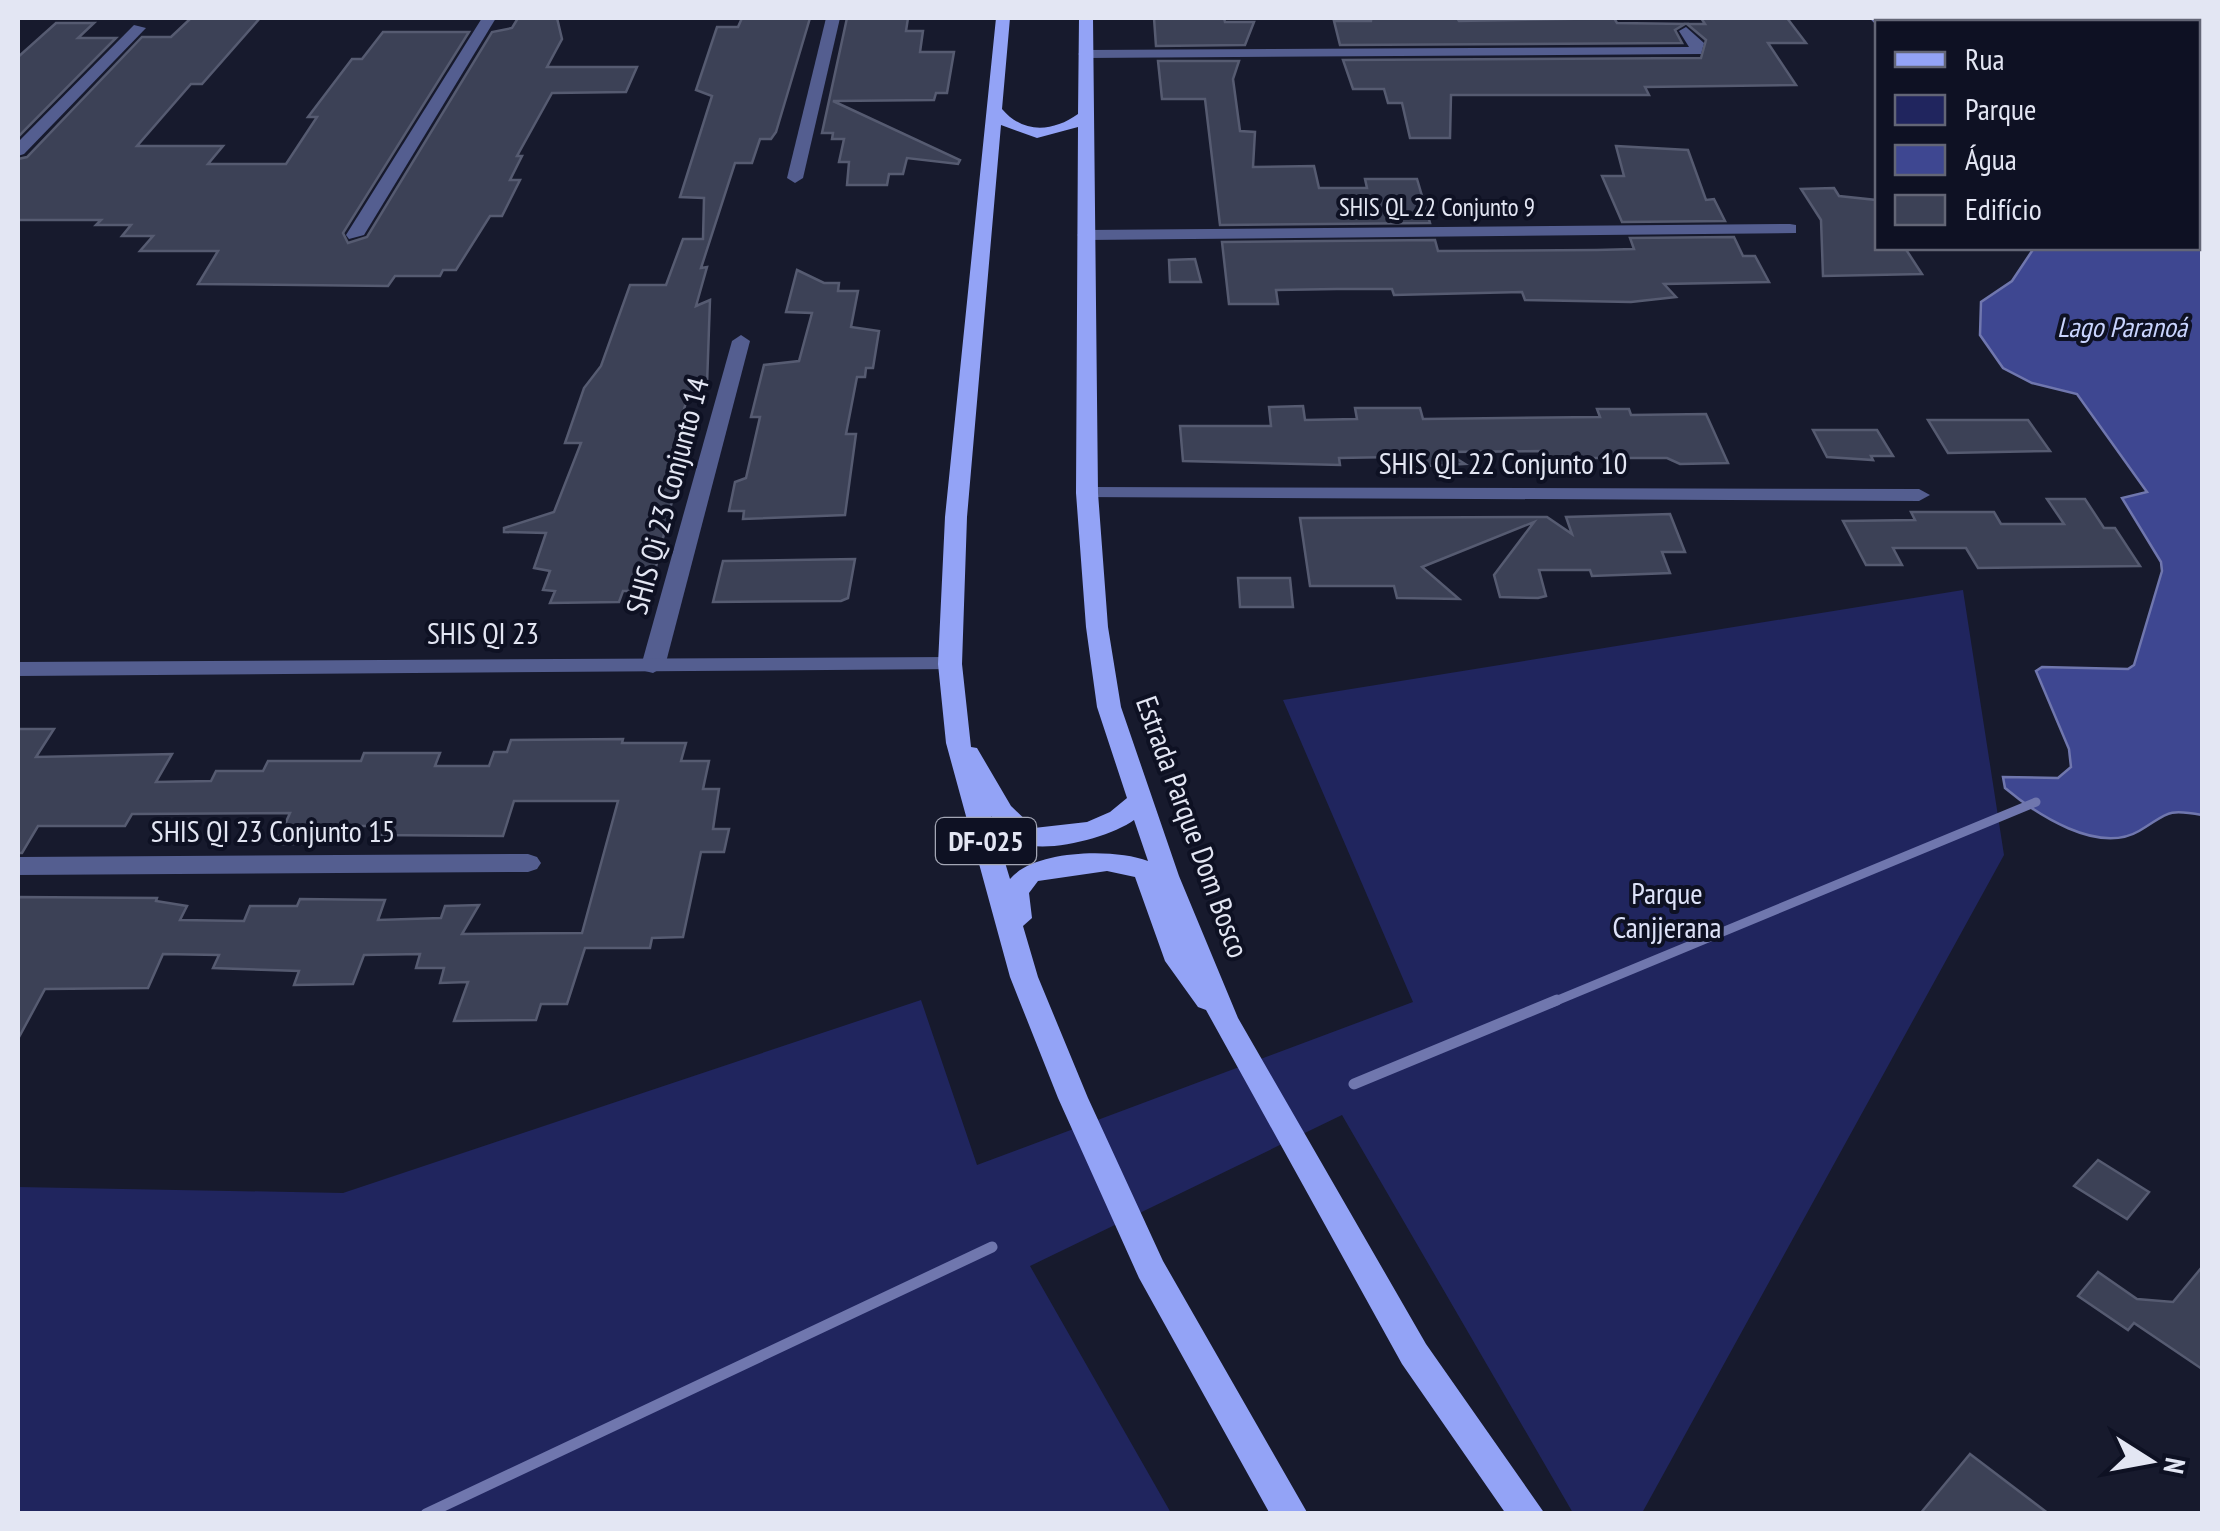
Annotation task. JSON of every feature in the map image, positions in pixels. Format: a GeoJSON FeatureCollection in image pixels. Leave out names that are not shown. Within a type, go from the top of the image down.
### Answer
{"type":"FeatureCollection","features":[{"type":"Feature","properties":{"kind":"main road","name":"DF-025"},"geometry":{"type":"LineString","coordinates":[[1003,18],[956,516],[950,664],[958,743],[1024,978],[1072,1098],[1150,1268],[1290,1514]]}},
{"type":"Feature","properties":{"kind":"main road","name":"Estrada Parque Dom Bosco"},"geometry":{"type":"LineString","coordinates":[[1086,18],[1088,114],[1073,154],[1086,234],[1087,493],[1097,627],[1110,707],[1166,876],[1224,1019],[1414,1354],[1526,1514]]}},
{"type":"Feature","properties":{"kind":"main road"},"geometry":{"type":"LineString","coordinates":[[992,106],[1003,123],[1024,131],[1062,131],[1088,114]]}},
{"type":"Feature","properties":{"kind":"main road"},"geometry":{"type":"LineString","coordinates":[[988,152],[1024,144],[1073,154]]}},
{"type":"Feature","properties":{"kind":"main road"},"geometry":{"type":"LineString","coordinates":[[958,743],[985,777],[1010,823],[1030,837],[1111,824],[1131,811],[1140,798]]}},
{"type":"Feature","properties":{"kind":"main road"},"geometry":{"type":"LineString","coordinates":[[1024,978],[1015,891],[1020,881],[1039,871],[1119,860],[1130,862],[1146,872],[1179,962],[1224,1019]]}},
{"type":"Feature","properties":{"kind":"street"},"geometry":{"type":"LineString","coordinates":[[355,235],[489,18]]}},
{"type":"Feature","properties":{"kind":"street"},"geometry":{"type":"LineString","coordinates":[[795,178],[832,18]]}},
{"type":"Feature","properties":{"kind":"street"},"geometry":{"type":"LineString","coordinates":[[18,151],[140,28]]}},
{"type":"Feature","properties":{"kind":"street"},"geometry":{"type":"LineString","coordinates":[[1086,54],[1696,50],[1697,44],[1686,31]]}},
{"type":"Feature","properties":{"kind":"street","name":"SHIS QL 22 Conjunto 9"},"geometry":{"type":"LineString","coordinates":[[1086,234],[1790,229]]}},
{"type":"Feature","properties":{"kind":"street","name":"SHIS Qi 23 Conjunto 14"},"geometry":{"type":"LineString","coordinates":[[653,666],[740,341]]}},
{"type":"Feature","properties":{"kind":"street","name":"SHIS QL 22 Conjunto 10"},"geometry":{"type":"LineString","coordinates":[[1087,493],[1919,495]]}},
{"type":"Feature","properties":{"kind":"street","name":"SHIS QI 23"},"geometry":{"type":"LineString","coordinates":[[18,669],[950,664]]}},
{"type":"Feature","properties":{"kind":"street","name":"SHIS QI 23 Conjunto 15"},"geometry":{"type":"LineString","coordinates":[[18,866],[528,863]]}},
{"type":"Feature","properties":{"kind":"green space","name":"Parque Canjjerana"},"geometry":{"type":"Polygon","coordinates":[[[1963,590],[2004,855],[1642,1513],[1573,1513],[1342,1115],[1030,1266],[1171,1513],[18,1514],[18,1187],[343,1193],[921,1000],[977,1165],[1413,1002],[1283,700],[1963,590]]]}},
{"type":"Feature","properties":{"kind":"water","name":"Lago Paranoá"},"geometry":{"type":"Polygon","coordinates":[[[1871,18],[2202,18],[2202,815],[2173,813],[2123,837],[2105,838],[2087,835],[2050,819],[2005,788],[2003,777],[2058,778],[2071,767],[2069,749],[2036,671],[2042,667],[2128,669],[2134,665],[2162,571],[2161,562],[2122,498],[2147,492],[2077,394],[2032,383],[2003,368],[1980,335],[1981,302],[2012,281],[2033,250],[2200,250],[2200,20],[1875,22],[1871,18]]]}},
{"type":"Feature","properties":{"kind":"building"},"geometry":{"type":"Polygon","coordinates":[[[191,18],[260,18],[202,84],[191,84],[137,146],[223,146],[208,164],[286,164],[317,117],[308,117],[352,59],[362,59],[383,32],[469,32],[343,233],[348,243],[367,237],[492,32],[512,28],[518,18],[557,18],[562,39],[547,67],[637,67],[626,92],[552,93],[517,156],[522,156],[510,180],[520,180],[502,216],[490,216],[456,270],[443,270],[440,276],[395,276],[388,286],[198,284],[218,251],[140,251],[153,236],[122,236],[131,225],[96,225],[101,220],[18,220],[18,159],[27,157],[142,37],[171,37],[191,18]]]}},
{"type":"Feature","properties":{"kind":"building"},"geometry":{"type":"Polygon","coordinates":[[[742,18],[810,18],[776,132],[771,139],[760,139],[752,163],[735,163],[701,268],[707,267],[696,306],[710,300],[707,385],[697,385],[695,392],[689,392],[683,413],[681,444],[686,444],[654,575],[638,575],[634,591],[623,591],[619,602],[550,603],[555,591],[543,590],[550,571],[534,568],[546,533],[504,532],[504,528],[554,512],[581,443],[565,443],[584,388],[601,366],[630,285],[666,285],[683,239],[703,239],[704,198],[680,197],[712,96],[696,90],[717,27],[738,27],[742,18]]]}},
{"type":"Feature","properties":{"kind":"building"},"geometry":{"type":"Polygon","coordinates":[[[847,18],[908,18],[906,31],[923,31],[920,52],[954,52],[947,93],[936,93],[934,100],[833,101],[960,160],[958,164],[907,158],[903,174],[889,174],[887,185],[847,185],[849,162],[839,162],[844,139],[832,139],[833,133],[822,133],[847,18]]]}},
{"type":"Feature","properties":{"kind":"building"},"geometry":{"type":"Polygon","coordinates":[[[1154,18],[1254,22],[1245,45],[1156,46],[1154,18]]]}},
{"type":"Feature","properties":{"kind":"building"},"geometry":{"type":"Polygon","coordinates":[[[1364,18],[1614,18],[1617,23],[1685,24],[1675,30],[1682,43],[1340,45],[1334,21],[1372,21],[1364,18]]]}},
{"type":"Feature","properties":{"kind":"building"},"geometry":{"type":"Polygon","coordinates":[[[1701,18],[1787,18],[1806,43],[1768,43],[1796,85],[1645,87],[1649,95],[1451,95],[1450,138],[1410,138],[1402,103],[1388,103],[1384,89],[1353,89],[1343,60],[1701,58],[1706,40],[1687,24],[1705,24],[1701,18]]]}},
{"type":"Feature","properties":{"kind":"building"},"geometry":{"type":"Polygon","coordinates":[[[56,23],[94,23],[78,38],[116,38],[18,137],[18,57],[56,23]]]}},
{"type":"Feature","properties":{"kind":"building"},"geometry":{"type":"Polygon","coordinates":[[[1158,61],[1239,61],[1233,79],[1240,131],[1255,132],[1253,167],[1314,166],[1319,188],[1367,188],[1365,179],[1417,179],[1430,223],[1220,225],[1205,99],[1162,99],[1158,61]]]}},
{"type":"Feature","properties":{"kind":"building"},"geometry":{"type":"Polygon","coordinates":[[[1616,146],[1688,150],[1706,200],[1714,199],[1725,221],[1622,222],[1602,176],[1624,176],[1616,146]]]}},
{"type":"Feature","properties":{"kind":"building"},"geometry":{"type":"Polygon","coordinates":[[[1834,188],[1839,196],[1875,200],[1875,250],[1906,250],[1922,274],[1823,276],[1821,220],[1801,189],[1834,188]]]}},
{"type":"Feature","properties":{"kind":"building"},"geometry":{"type":"Polygon","coordinates":[[[1734,237],[1743,256],[1755,256],[1769,282],[1664,284],[1676,297],[1631,302],[1525,300],[1522,292],[1394,295],[1392,289],[1337,289],[1276,290],[1278,304],[1229,304],[1222,242],[1435,240],[1438,251],[1597,250],[1634,249],[1630,238],[1734,237]]]}},
{"type":"Feature","properties":{"kind":"building"},"geometry":{"type":"Polygon","coordinates":[[[1195,259],[1201,282],[1170,282],[1169,260],[1195,259]]]}},
{"type":"Feature","properties":{"kind":"building"},"geometry":{"type":"Polygon","coordinates":[[[797,270],[824,283],[839,283],[838,291],[858,291],[851,327],[879,331],[873,368],[866,368],[865,377],[857,377],[846,434],[856,434],[845,515],[743,519],[744,511],[729,511],[735,482],[746,478],[760,417],[751,417],[764,365],[799,361],[812,313],[786,312],[797,270]]]}},
{"type":"Feature","properties":{"kind":"building"},"geometry":{"type":"Polygon","coordinates":[[[1303,406],[1305,420],[1357,419],[1355,408],[1420,408],[1423,419],[1600,417],[1597,409],[1629,409],[1631,415],[1706,414],[1728,463],[1578,458],[1582,464],[1548,464],[1543,451],[1446,452],[1465,464],[1426,466],[1395,466],[1393,457],[1339,458],[1340,465],[1183,461],[1180,426],[1271,426],[1269,407],[1303,406]]]}},
{"type":"Feature","properties":{"kind":"building"},"geometry":{"type":"Polygon","coordinates":[[[1928,420],[2028,420],[2050,451],[1948,453],[1928,420]]]}},
{"type":"Feature","properties":{"kind":"building"},"geometry":{"type":"Polygon","coordinates":[[[1813,430],[1877,430],[1893,456],[1871,456],[1873,460],[1827,457],[1813,430]]]}},
{"type":"Feature","properties":{"kind":"building"},"geometry":{"type":"Polygon","coordinates":[[[2047,499],[2085,499],[2104,528],[2115,528],[2140,566],[1978,568],[1966,548],[1893,548],[1902,565],[1866,565],[1843,521],[1915,520],[1911,512],[1994,512],[2001,524],[2064,524],[2047,499]]]}},
{"type":"Feature","properties":{"kind":"building"},"geometry":{"type":"Polygon","coordinates":[[[1670,514],[1685,552],[1662,552],[1670,573],[1592,576],[1590,570],[1539,570],[1546,596],[1500,597],[1494,575],[1534,522],[1422,567],[1459,599],[1397,598],[1394,586],[1310,586],[1300,518],[1547,517],[1572,534],[1566,517],[1670,514]]]}},
{"type":"Feature","properties":{"kind":"building"},"geometry":{"type":"Polygon","coordinates":[[[855,559],[848,598],[841,601],[713,602],[723,561],[855,559]]]}},
{"type":"Feature","properties":{"kind":"building"},"geometry":{"type":"Polygon","coordinates":[[[1238,578],[1290,578],[1293,607],[1240,607],[1238,578]]]}},
{"type":"Feature","properties":{"kind":"building"},"geometry":{"type":"Polygon","coordinates":[[[18,729],[54,729],[36,757],[172,754],[156,782],[211,781],[216,771],[263,771],[268,761],[361,761],[364,753],[440,753],[435,766],[489,766],[494,752],[507,752],[511,740],[686,743],[681,761],[709,761],[703,789],[719,789],[713,829],[729,829],[724,852],[701,852],[683,937],[652,938],[650,948],[585,948],[567,1004],[541,1004],[536,1020],[454,1021],[468,982],[440,983],[444,968],[416,968],[420,954],[364,955],[353,984],[294,985],[299,971],[213,968],[219,955],[163,954],[148,988],[45,989],[18,1039],[18,897],[157,898],[156,901],[187,906],[180,920],[244,921],[250,906],[297,906],[300,899],[385,900],[378,920],[441,918],[445,906],[479,905],[462,934],[582,933],[618,801],[514,801],[503,836],[376,835],[380,826],[319,826],[312,844],[276,844],[290,813],[132,814],[125,826],[38,826],[22,853],[18,853],[18,729]]]}},
{"type":"Feature","properties":{"kind":"building"},"geometry":{"type":"Polygon","coordinates":[[[2098,1160],[2149,1192],[2127,1219],[2074,1186],[2098,1160]]]}},
{"type":"Feature","properties":{"kind":"building"},"geometry":{"type":"Polygon","coordinates":[[[2202,1267],[2202,1369],[2134,1323],[2128,1330],[2078,1296],[2098,1272],[2137,1299],[2173,1302],[2202,1267]]]}},
{"type":"Feature","properties":{"kind":"building"},"geometry":{"type":"Polygon","coordinates":[[[1970,1454],[2049,1514],[1920,1514],[1970,1454]]]}},
{"type":"Feature","properties":{"kind":"waterway"},"geometry":{"type":"LineString","coordinates":[[1551,1003],[2036,802]]}},
{"type":"Feature","properties":{"kind":"waterway"},"geometry":{"type":"LineString","coordinates":[[1354,1084],[1557,1000]]}},
{"type":"Feature","properties":{"kind":"waterway"},"geometry":{"type":"LineString","coordinates":[[426,1514],[992,1247]]}}]}
